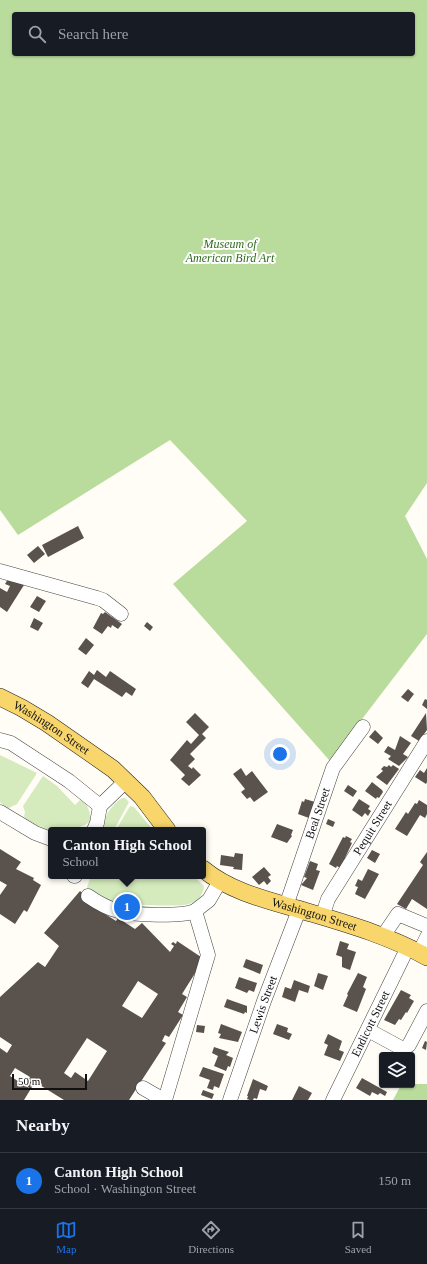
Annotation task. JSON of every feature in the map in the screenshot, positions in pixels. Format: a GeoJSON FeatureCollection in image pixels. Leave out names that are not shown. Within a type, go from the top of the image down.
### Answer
{"type":"FeatureCollection","features":[{"type":"Feature","properties":{"kind":"main road","name":"Washington Street"},"geometry":{"type":"LineString","coordinates":[[0,697],[47,723],[98,758],[142,796],[165,827]]}},
{"type":"Feature","properties":{"kind":"main road","name":"Washington Street"},"geometry":{"type":"LineString","coordinates":[[206,871],[220,881],[258,897],[383,936],[418,952]]}},
{"type":"Feature","properties":{"kind":"street"},"geometry":{"type":"LineString","coordinates":[[0,571],[103,600],[122,614]]}},
{"type":"Feature","properties":{"kind":"street","name":"Beal Street"},"geometry":{"type":"LineString","coordinates":[[293,908],[333,768],[362,728]]}},
{"type":"Feature","properties":{"kind":"street"},"geometry":{"type":"LineString","coordinates":[[0,740],[11,743],[68,781],[100,806]]}},
{"type":"Feature","properties":{"kind":"street","name":"Pequit Street"},"geometry":{"type":"LineString","coordinates":[[322,917],[328,899],[427,741]]}},
{"type":"Feature","properties":{"kind":"street"},"geometry":{"type":"LineString","coordinates":[[96,827],[100,806],[126,781]]}},
{"type":"Feature","properties":{"kind":"street"},"geometry":{"type":"LineString","coordinates":[[0,812],[48,840]]}},
{"type":"Feature","properties":{"kind":"street"},"geometry":{"type":"LineString","coordinates":[[88,896],[107,908],[120,912],[165,915],[185,914],[195,910],[209,900],[220,881]]}},
{"type":"Feature","properties":{"kind":"street","name":"Lewis Street"},"geometry":{"type":"LineString","coordinates":[[230,1100],[264,1001],[293,908]]}},
{"type":"Feature","properties":{"kind":"street"},"geometry":{"type":"LineString","coordinates":[[143,1088],[164,1100],[208,955],[195,910]]}},
{"type":"Feature","properties":{"kind":"street"},"geometry":{"type":"LineString","coordinates":[[383,936],[398,914],[427,926]]}},
{"type":"Feature","properties":{"kind":"street","name":"Endicott Street"},"geometry":{"type":"LineString","coordinates":[[333,1100],[368,1030],[427,937]]}},
{"type":"Feature","properties":{"kind":"street"},"geometry":{"type":"LineString","coordinates":[[368,1030],[403,1049],[409,1045],[427,1011]]}},
{"type":"Feature","properties":{"kind":"green space","name":"Museum of American Bird Art"},"geometry":{"type":"Polygon","coordinates":[[[0,0],[427,0],[427,483],[405,516],[427,559],[427,634],[330,761],[173,584],[247,521],[170,440],[18,535],[0,510],[0,0]]]}},
{"type":"Feature","properties":{"kind":"green space"},"geometry":{"type":"Polygon","coordinates":[[[0,755],[37,773],[17,804],[7,809],[0,802],[0,755]]]}},
{"type":"Feature","properties":{"kind":"green space"},"geometry":{"type":"Polygon","coordinates":[[[43,776],[57,786],[75,805],[80,800],[83,801],[87,806],[91,820],[79,827],[48,827],[48,829],[38,826],[26,819],[24,817],[25,812],[23,806],[43,776]]]}},
{"type":"Feature","properties":{"kind":"green space"},"geometry":{"type":"Polygon","coordinates":[[[122,798],[125,798],[129,802],[116,827],[104,827],[106,816],[114,804],[122,798]]]}},
{"type":"Feature","properties":{"kind":"green space"},"geometry":{"type":"Polygon","coordinates":[[[130,806],[134,807],[151,827],[118,827],[130,806]]]}},
{"type":"Feature","properties":{"kind":"green space"},"geometry":{"type":"Polygon","coordinates":[[[90,879],[196,879],[204,886],[200,898],[195,902],[184,905],[127,904],[111,902],[89,891],[87,887],[90,879]]]}},
{"type":"Feature","properties":{"kind":"green space"},"geometry":{"type":"Polygon","coordinates":[[[415,1084],[427,1084],[427,1100],[393,1100],[399,1088],[415,1088],[415,1084]]]}},
{"type":"Feature","properties":{"kind":"building"},"geometry":{"type":"Polygon","coordinates":[[[78,526],[84,538],[48,557],[42,545],[78,526]]]}},
{"type":"Feature","properties":{"kind":"building"},"geometry":{"type":"Polygon","coordinates":[[[38,546],[45,554],[34,563],[27,555],[38,546]]]}},
{"type":"Feature","properties":{"kind":"building"},"geometry":{"type":"Polygon","coordinates":[[[10,576],[24,585],[7,612],[0,607],[0,588],[7,592],[10,586],[5,584],[10,576]]]}},
{"type":"Feature","properties":{"kind":"building"},"geometry":{"type":"Polygon","coordinates":[[[37,596],[46,601],[39,612],[30,607],[37,596]]]}},
{"type":"Feature","properties":{"kind":"building"},"geometry":{"type":"Polygon","coordinates":[[[105,612],[122,624],[118,629],[112,625],[111,628],[108,626],[102,634],[93,628],[101,613],[103,614],[105,612]]]}},
{"type":"Feature","properties":{"kind":"building"},"geometry":{"type":"Polygon","coordinates":[[[34,618],[43,623],[38,631],[30,627],[34,618]]]}},
{"type":"Feature","properties":{"kind":"building"},"geometry":{"type":"Polygon","coordinates":[[[147,622],[153,627],[150,631],[144,626],[147,622]]]}},
{"type":"Feature","properties":{"kind":"building"},"geometry":{"type":"Polygon","coordinates":[[[86,638],[94,645],[86,655],[78,649],[86,638]]]}},
{"type":"Feature","properties":{"kind":"building"},"geometry":{"type":"Polygon","coordinates":[[[97,670],[106,677],[110,671],[136,689],[132,696],[126,692],[122,697],[94,679],[88,688],[81,683],[89,671],[94,675],[97,670]]]}},
{"type":"Feature","properties":{"kind":"building"},"geometry":{"type":"Polygon","coordinates":[[[408,689],[414,694],[408,702],[401,697],[408,689]]]}},
{"type":"Feature","properties":{"kind":"building"},"geometry":{"type":"Polygon","coordinates":[[[425,699],[427,700],[427,709],[422,705],[425,699]]]}},
{"type":"Feature","properties":{"kind":"building"},"geometry":{"type":"Polygon","coordinates":[[[195,713],[209,727],[202,734],[206,738],[190,754],[195,759],[188,766],[192,769],[193,767],[201,775],[189,786],[181,779],[185,775],[170,760],[187,740],[191,744],[199,735],[186,722],[195,713]]]}},
{"type":"Feature","properties":{"kind":"building"},"geometry":{"type":"Polygon","coordinates":[[[426,713],[427,730],[419,741],[411,736],[426,713]]]}},
{"type":"Feature","properties":{"kind":"building"},"geometry":{"type":"Polygon","coordinates":[[[375,730],[383,738],[378,744],[369,737],[375,730]]]}},
{"type":"Feature","properties":{"kind":"building"},"geometry":{"type":"Polygon","coordinates":[[[400,736],[411,743],[403,754],[408,757],[399,766],[388,759],[391,756],[384,752],[388,746],[395,750],[400,736]]]}},
{"type":"Feature","properties":{"kind":"building"},"geometry":{"type":"Polygon","coordinates":[[[389,765],[391,767],[393,765],[399,769],[387,785],[376,777],[383,771],[381,769],[384,766],[387,767],[389,765]]]}},
{"type":"Feature","properties":{"kind":"building"},"geometry":{"type":"Polygon","coordinates":[[[241,768],[246,776],[252,771],[268,792],[254,802],[250,797],[247,799],[241,792],[245,789],[233,774],[241,768]]]}},
{"type":"Feature","properties":{"kind":"building"},"geometry":{"type":"Polygon","coordinates":[[[427,768],[426,784],[415,777],[420,770],[424,773],[427,768]]]}},
{"type":"Feature","properties":{"kind":"building"},"geometry":{"type":"Polygon","coordinates":[[[372,782],[383,792],[379,798],[377,797],[376,799],[365,791],[372,782]]]}},
{"type":"Feature","properties":{"kind":"building"},"geometry":{"type":"Polygon","coordinates":[[[348,785],[357,791],[353,797],[344,791],[348,785]]]}},
{"type":"Feature","properties":{"kind":"building"},"geometry":{"type":"Polygon","coordinates":[[[305,799],[315,802],[309,818],[298,814],[302,801],[304,802],[305,799]]]}},
{"type":"Feature","properties":{"kind":"building"},"geometry":{"type":"Polygon","coordinates":[[[359,799],[370,806],[368,809],[371,811],[368,816],[365,813],[362,817],[352,810],[359,799]]]}},
{"type":"Feature","properties":{"kind":"building"},"geometry":{"type":"Polygon","coordinates":[[[419,800],[427,805],[427,814],[425,818],[420,815],[407,836],[395,829],[406,812],[408,814],[415,803],[417,804],[419,800]]]}},
{"type":"Feature","properties":{"kind":"building"},"geometry":{"type":"Polygon","coordinates":[[[328,819],[335,822],[333,827],[326,824],[328,819]]]}},
{"type":"Feature","properties":{"kind":"building"},"geometry":{"type":"Polygon","coordinates":[[[277,824],[293,830],[292,836],[287,843],[271,837],[277,824]]]}},
{"type":"Feature","properties":{"kind":"building"},"geometry":{"type":"Polygon","coordinates":[[[346,836],[352,839],[350,842],[352,843],[345,858],[347,859],[345,861],[344,860],[340,868],[337,866],[336,868],[329,864],[343,837],[345,838],[346,836]]]}},
{"type":"Feature","properties":{"kind":"building"},"geometry":{"type":"Polygon","coordinates":[[[0,849],[21,862],[16,869],[34,878],[33,880],[41,885],[27,912],[24,910],[15,924],[0,914],[0,895],[7,885],[0,881],[0,849]]]}},
{"type":"Feature","properties":{"kind":"building"},"geometry":{"type":"Polygon","coordinates":[[[372,850],[380,854],[375,863],[367,858],[372,850]]]}},
{"type":"Feature","properties":{"kind":"building"},"geometry":{"type":"Polygon","coordinates":[[[427,852],[427,909],[412,899],[406,909],[397,904],[423,865],[420,862],[427,852]]]}},
{"type":"Feature","properties":{"kind":"building"},"geometry":{"type":"Polygon","coordinates":[[[235,853],[243,854],[242,870],[220,865],[221,855],[234,857],[235,853]]]}},
{"type":"Feature","properties":{"kind":"building"},"geometry":{"type":"Polygon","coordinates":[[[310,861],[318,864],[316,870],[320,871],[313,890],[301,885],[307,878],[304,877],[310,861]]]}},
{"type":"Feature","properties":{"kind":"building"},"geometry":{"type":"Polygon","coordinates":[[[264,867],[271,875],[268,877],[271,881],[267,885],[264,881],[259,885],[252,877],[264,867]]]}},
{"type":"Feature","properties":{"kind":"building"},"geometry":{"type":"Polygon","coordinates":[[[368,869],[379,874],[365,899],[355,894],[358,887],[355,886],[358,879],[362,881],[368,869]]]}},
{"type":"Feature","properties":{"kind":"building"},"geometry":{"type":"Polygon","coordinates":[[[80,891],[103,911],[102,912],[116,921],[118,918],[135,929],[142,923],[170,952],[174,946],[171,944],[173,942],[176,944],[177,941],[204,959],[182,994],[187,997],[178,1012],[183,1015],[169,1037],[165,1035],[162,1041],[166,1043],[129,1100],[64,1100],[35,1082],[24,1100],[0,1100],[0,1048],[7,1053],[12,1045],[0,1037],[0,997],[38,962],[45,967],[59,946],[44,933],[80,891]],[[138,981],[122,1006],[142,1018],[158,994],[138,981]],[[87,1038],[64,1073],[71,1078],[75,1072],[88,1081],[107,1051],[87,1038]],[[15,1068],[10,1076],[29,1088],[26,1084],[30,1077],[15,1068]]]}},
{"type":"Feature","properties":{"kind":"building"},"geometry":{"type":"Polygon","coordinates":[[[340,941],[349,944],[347,949],[356,952],[350,970],[342,967],[342,957],[336,955],[340,941]]]}},
{"type":"Feature","properties":{"kind":"building"},"geometry":{"type":"Polygon","coordinates":[[[246,959],[263,965],[260,974],[243,967],[246,959]]]}},
{"type":"Feature","properties":{"kind":"building"},"geometry":{"type":"Polygon","coordinates":[[[318,973],[328,976],[323,990],[314,986],[318,973]]]}},
{"type":"Feature","properties":{"kind":"building"},"geometry":{"type":"Polygon","coordinates":[[[358,973],[367,977],[363,987],[366,989],[357,1012],[343,1006],[348,995],[347,994],[358,973]]]}},
{"type":"Feature","properties":{"kind":"building"},"geometry":{"type":"Polygon","coordinates":[[[239,977],[257,983],[254,992],[249,990],[247,993],[235,988],[239,977]]]}},
{"type":"Feature","properties":{"kind":"building"},"geometry":{"type":"Polygon","coordinates":[[[294,980],[310,986],[308,993],[299,990],[295,1002],[282,997],[285,987],[291,989],[294,980]]]}},
{"type":"Feature","properties":{"kind":"building"},"geometry":{"type":"Polygon","coordinates":[[[401,990],[411,995],[409,998],[414,1001],[407,1013],[406,1012],[401,1020],[399,1019],[395,1025],[384,1020],[401,990]]]}},
{"type":"Feature","properties":{"kind":"building"},"geometry":{"type":"Polygon","coordinates":[[[227,999],[247,1006],[247,1013],[245,1012],[244,1014],[224,1007],[227,999]]]}},
{"type":"Feature","properties":{"kind":"building"},"geometry":{"type":"Polygon","coordinates":[[[221,1024],[242,1032],[238,1042],[219,1038],[221,1034],[218,1033],[221,1024]]]}},
{"type":"Feature","properties":{"kind":"building"},"geometry":{"type":"Polygon","coordinates":[[[277,1024],[288,1028],[287,1032],[292,1034],[289,1040],[273,1034],[277,1024]]]}},
{"type":"Feature","properties":{"kind":"building"},"geometry":{"type":"Polygon","coordinates":[[[197,1025],[205,1026],[204,1033],[196,1032],[197,1025]]]}},
{"type":"Feature","properties":{"kind":"building"},"geometry":{"type":"Polygon","coordinates":[[[328,1034],[342,1041],[339,1050],[344,1052],[340,1061],[324,1055],[328,1045],[324,1043],[328,1034]]]}},
{"type":"Feature","properties":{"kind":"building"},"geometry":{"type":"Polygon","coordinates":[[[425,1041],[427,1042],[426,1050],[422,1048],[425,1041]]]}},
{"type":"Feature","properties":{"kind":"building"},"geometry":{"type":"Polygon","coordinates":[[[214,1047],[229,1052],[226,1055],[233,1058],[230,1067],[228,1066],[226,1071],[214,1066],[218,1056],[212,1053],[214,1047]]]}},
{"type":"Feature","properties":{"kind":"building"},"geometry":{"type":"Polygon","coordinates":[[[203,1067],[224,1074],[219,1088],[214,1086],[213,1090],[207,1088],[210,1080],[199,1076],[203,1067]]]}},
{"type":"Feature","properties":{"kind":"building"},"geometry":{"type":"Polygon","coordinates":[[[362,1078],[387,1092],[385,1096],[380,1093],[378,1095],[372,1092],[370,1096],[356,1088],[362,1078]]]}},
{"type":"Feature","properties":{"kind":"building"},"geometry":{"type":"Polygon","coordinates":[[[253,1079],[268,1086],[266,1091],[260,1089],[257,1099],[254,1098],[253,1100],[250,1100],[247,1099],[247,1096],[253,1079]]]}},
{"type":"Feature","properties":{"kind":"building"},"geometry":{"type":"Polygon","coordinates":[[[299,1086],[312,1093],[308,1100],[292,1100],[299,1086]]]}},
{"type":"Feature","properties":{"kind":"building"},"geometry":{"type":"Polygon","coordinates":[[[203,1090],[214,1094],[212,1099],[201,1095],[203,1090]]]}},
{"type":"Feature","properties":{"kind":"place","name":"Canton High School"},"geometry":{"type":"Point","coordinates":[127,907]}}]}
